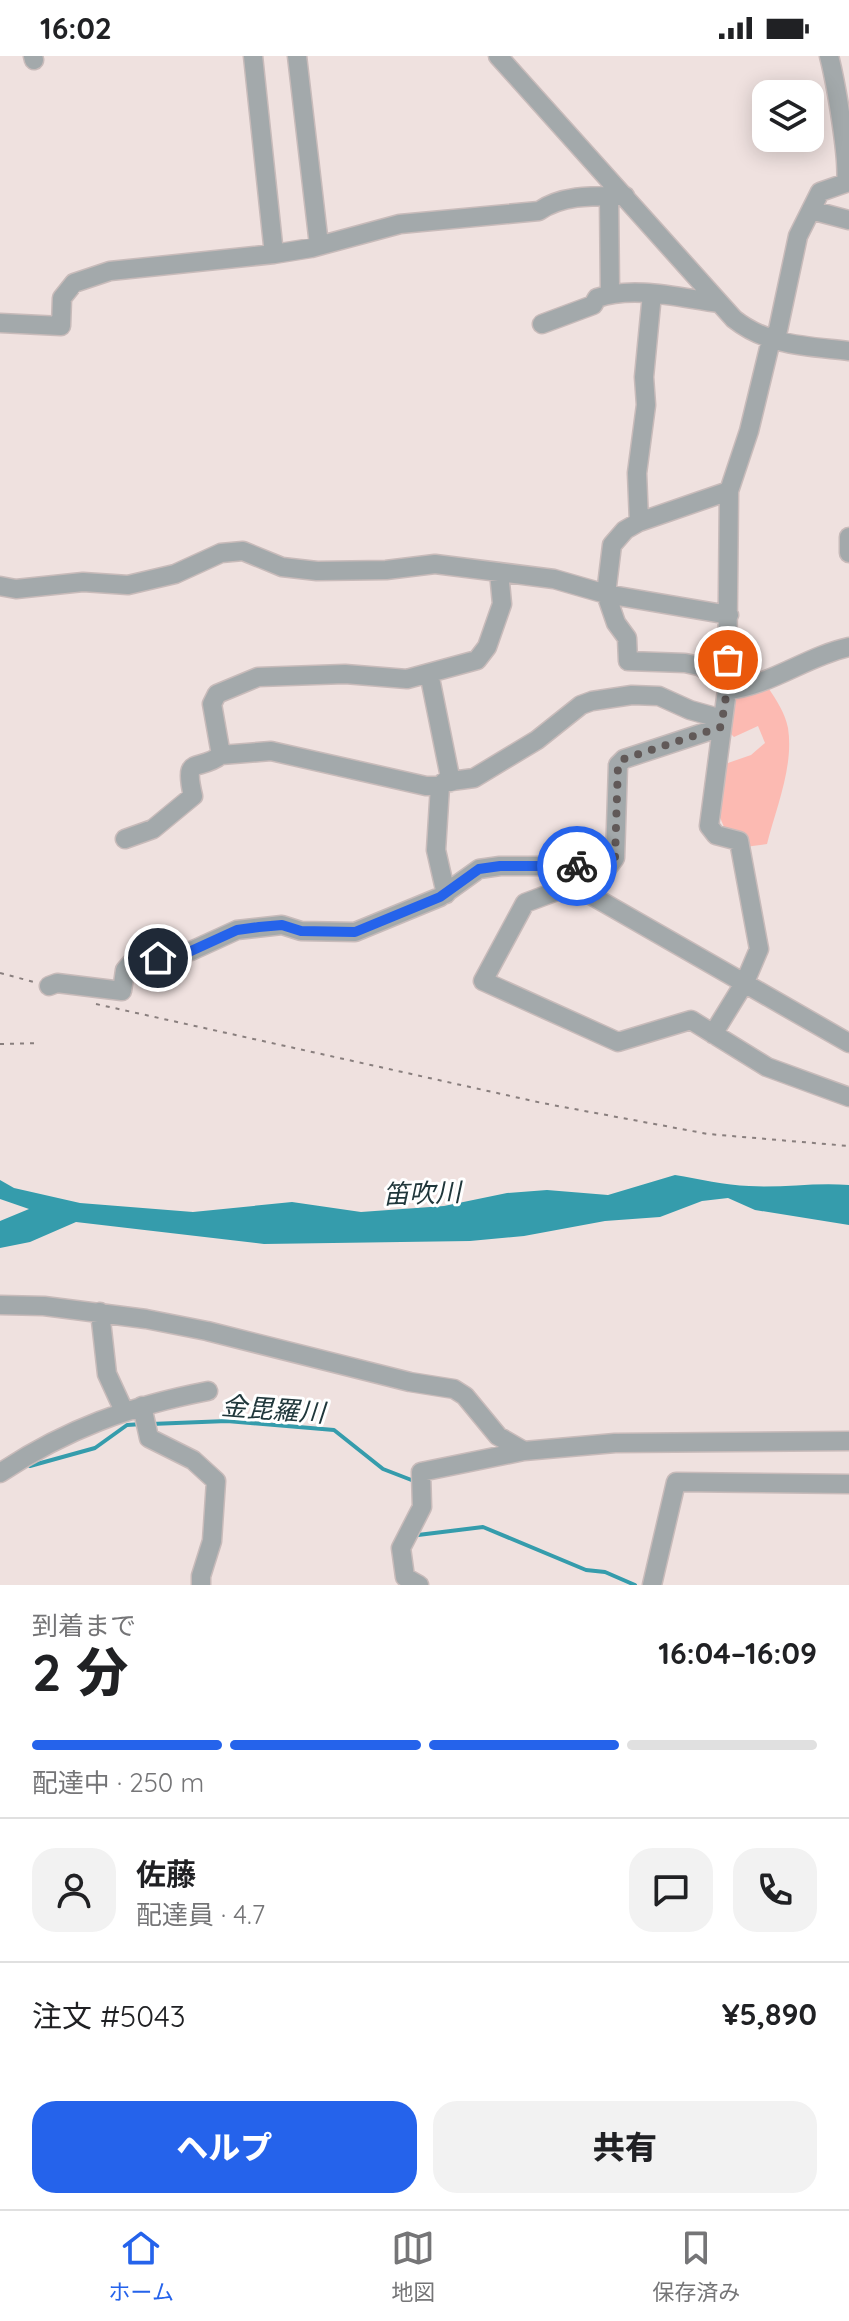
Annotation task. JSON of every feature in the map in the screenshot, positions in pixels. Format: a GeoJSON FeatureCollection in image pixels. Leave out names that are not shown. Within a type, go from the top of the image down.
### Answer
{"type":"FeatureCollection","features":[{"type":"Feature","properties":{"kind":"street"},"geometry":{"type":"LineString","coordinates":[[253,56],[274,254]]}},
{"type":"Feature","properties":{"kind":"street"},"geometry":{"type":"LineString","coordinates":[[297,56],[319,245]]}},
{"type":"Feature","properties":{"kind":"street"},"geometry":{"type":"LineString","coordinates":[[498,56],[617,196],[719,303],[752,333],[771,340],[849,351]]}},
{"type":"Feature","properties":{"kind":"street"},"geometry":{"type":"LineString","coordinates":[[713,1034],[745,982],[759,949],[739,841],[716,835],[709,826],[727,686],[729,491],[749,431],[771,340],[778,330],[798,236],[820,192],[846,183],[849,177],[842,82],[829,56]]}},
{"type":"Feature","properties":{"kind":"street"},"geometry":{"type":"LineString","coordinates":[[0,323],[61,326],[62,298],[74,283],[110,271],[274,254],[400,224],[539,211],[549,203],[585,196],[617,196]]}},
{"type":"Feature","properties":{"kind":"street"},"geometry":{"type":"LineString","coordinates":[[610,293],[617,196]]}},
{"type":"Feature","properties":{"kind":"street"},"geometry":{"type":"LineString","coordinates":[[811,210],[849,220]]}},
{"type":"Feature","properties":{"kind":"street"},"geometry":{"type":"LineString","coordinates":[[542,324],[593,305],[597,298],[610,293],[652,294],[719,303]]}},
{"type":"Feature","properties":{"kind":"street"},"geometry":{"type":"LineString","coordinates":[[639,522],[637,473],[646,405],[644,377],[652,294]]}},
{"type":"Feature","properties":{"kind":"street"},"geometry":{"type":"LineString","coordinates":[[729,491],[639,522],[625,530],[612,545],[606,594],[616,623],[627,638],[628,661],[699,666],[727,686],[739,689],[773,678],[831,651],[849,647]]}},
{"type":"Feature","properties":{"kind":"street"},"geometry":{"type":"LineString","coordinates":[[849,537],[849,553]]}},
{"type":"Feature","properties":{"kind":"street"},"geometry":{"type":"LineString","coordinates":[[0,586],[16,589],[83,582],[128,585],[175,574],[221,553],[243,551],[282,567],[317,571],[386,570],[435,564],[554,579],[606,594],[729,615]]}},
{"type":"Feature","properties":{"kind":"street"},"geometry":{"type":"LineString","coordinates":[[221,755],[213,698],[250,679],[345,674],[407,679],[482,656],[502,604],[499,572]]}},
{"type":"Feature","properties":{"kind":"street"},"geometry":{"type":"LineString","coordinates":[[429,673],[445,784],[436,850],[446,894]]}},
{"type":"Feature","properties":{"kind":"street"},"geometry":{"type":"LineString","coordinates":[[125,839],[153,829],[193,796],[188,776],[190,770],[196,764],[212,761],[221,755],[271,751],[426,786],[474,778],[537,740],[581,705],[592,701],[632,695],[659,696],[721,723]]}},
{"type":"Feature","properties":{"kind":"street"},"geometry":{"type":"LineString","coordinates":[[49,986],[57,983],[122,991],[125,970],[131,963],[191,951],[237,930],[282,925],[301,931],[355,932],[446,894],[479,869],[500,866],[609,866],[615,858],[618,765],[624,759],[721,723]]}},
{"type":"Feature","properties":{"kind":"street"},"geometry":{"type":"LineString","coordinates":[[574,886],[583,866]]}},
{"type":"Feature","properties":{"kind":"street"},"geometry":{"type":"LineString","coordinates":[[849,1043],[574,886],[568,885],[525,903],[483,981],[618,1042],[691,1020],[767,1067],[849,1097]]}},
{"type":"Feature","properties":{"kind":"street"},"geometry":{"type":"LineString","coordinates":[[0,1305],[100,1312],[207,1331],[365,1372],[454,1389],[465,1396],[498,1436],[524,1451]]}},
{"type":"Feature","properties":{"kind":"street"},"geometry":{"type":"LineString","coordinates":[[100,1312],[107,1374],[140,1416],[149,1438],[193,1460],[216,1481],[212,1541],[201,1585]]}},
{"type":"Feature","properties":{"kind":"street"},"geometry":{"type":"LineString","coordinates":[[0,1473],[61,1436],[140,1416],[208,1391]]}},
{"type":"Feature","properties":{"kind":"street"},"geometry":{"type":"LineString","coordinates":[[419,1585],[405,1577],[401,1548],[422,1507],[421,1472],[524,1451],[615,1443],[849,1441]]}},
{"type":"Feature","properties":{"kind":"street"},"geometry":{"type":"LineString","coordinates":[[652,1585],[676,1482],[849,1484]]}},
{"type":"Feature","properties":{"kind":"path"},"geometry":{"type":"LineString","coordinates":[[0,973],[49,986]]}},
{"type":"Feature","properties":{"kind":"path"},"geometry":{"type":"LineString","coordinates":[[94,1003],[602,1114],[708,1134],[849,1146]]}},
{"type":"Feature","properties":{"kind":"path"},"geometry":{"type":"LineString","coordinates":[[0,1044],[39,1043]]}},
{"type":"Feature","properties":{"kind":"shaded area"},"geometry":{"type":"Polygon","coordinates":[[[769,689],[783,712],[788,728],[789,757],[767,844],[745,847],[743,836],[724,827],[716,808],[725,764],[751,755],[765,743],[758,726],[734,737],[728,731],[732,698],[769,689]]]}},
{"type":"Feature","properties":{"kind":"water"},"geometry":{"type":"Polygon","coordinates":[[[675,1175],[749,1186],[849,1185],[849,1225],[755,1210],[728,1198],[702,1201],[660,1217],[605,1221],[524,1236],[470,1241],[264,1244],[76,1222],[30,1242],[0,1248],[0,1221],[29,1209],[0,1199],[0,1180],[14,1188],[80,1203],[193,1212],[292,1202],[361,1212],[444,1206],[507,1193],[547,1190],[608,1195],[675,1175]]]}},
{"type":"Feature","properties":{"kind":"waterway","name":"金毘羅川"},"geometry":{"type":"LineString","coordinates":[[151,1424],[227,1421],[334,1430],[383,1469],[414,1481]]}},
{"type":"Feature","properties":{"kind":"waterway","name":"金毘羅川"},"geometry":{"type":"LineString","coordinates":[[30,1466],[95,1448],[127,1425],[142,1424]]}},
{"type":"Feature","properties":{"kind":"waterway","name":"金毘羅川"},"geometry":{"type":"LineString","coordinates":[[416,1531],[418,1535],[483,1527],[586,1570],[605,1572],[635,1585]]}},
{"type":"Feature","properties":{"kind":"way so far"},"geometry":{"type":"LineString","coordinates":[[577,866],[609,866],[613,863],[618,765],[624,759],[721,727],[728,660]]}},
{"type":"Feature","properties":{"kind":"route"},"geometry":{"type":"LineString","coordinates":[[158,958],[191,951],[237,930],[259,927],[282,925],[301,931],[355,932],[440,897],[479,869],[577,866]]}},
{"type":"Feature","properties":{"kind":"water label","name":"笛吹川"},"geometry":{"type":"Point","coordinates":[422,1193]}}]}
